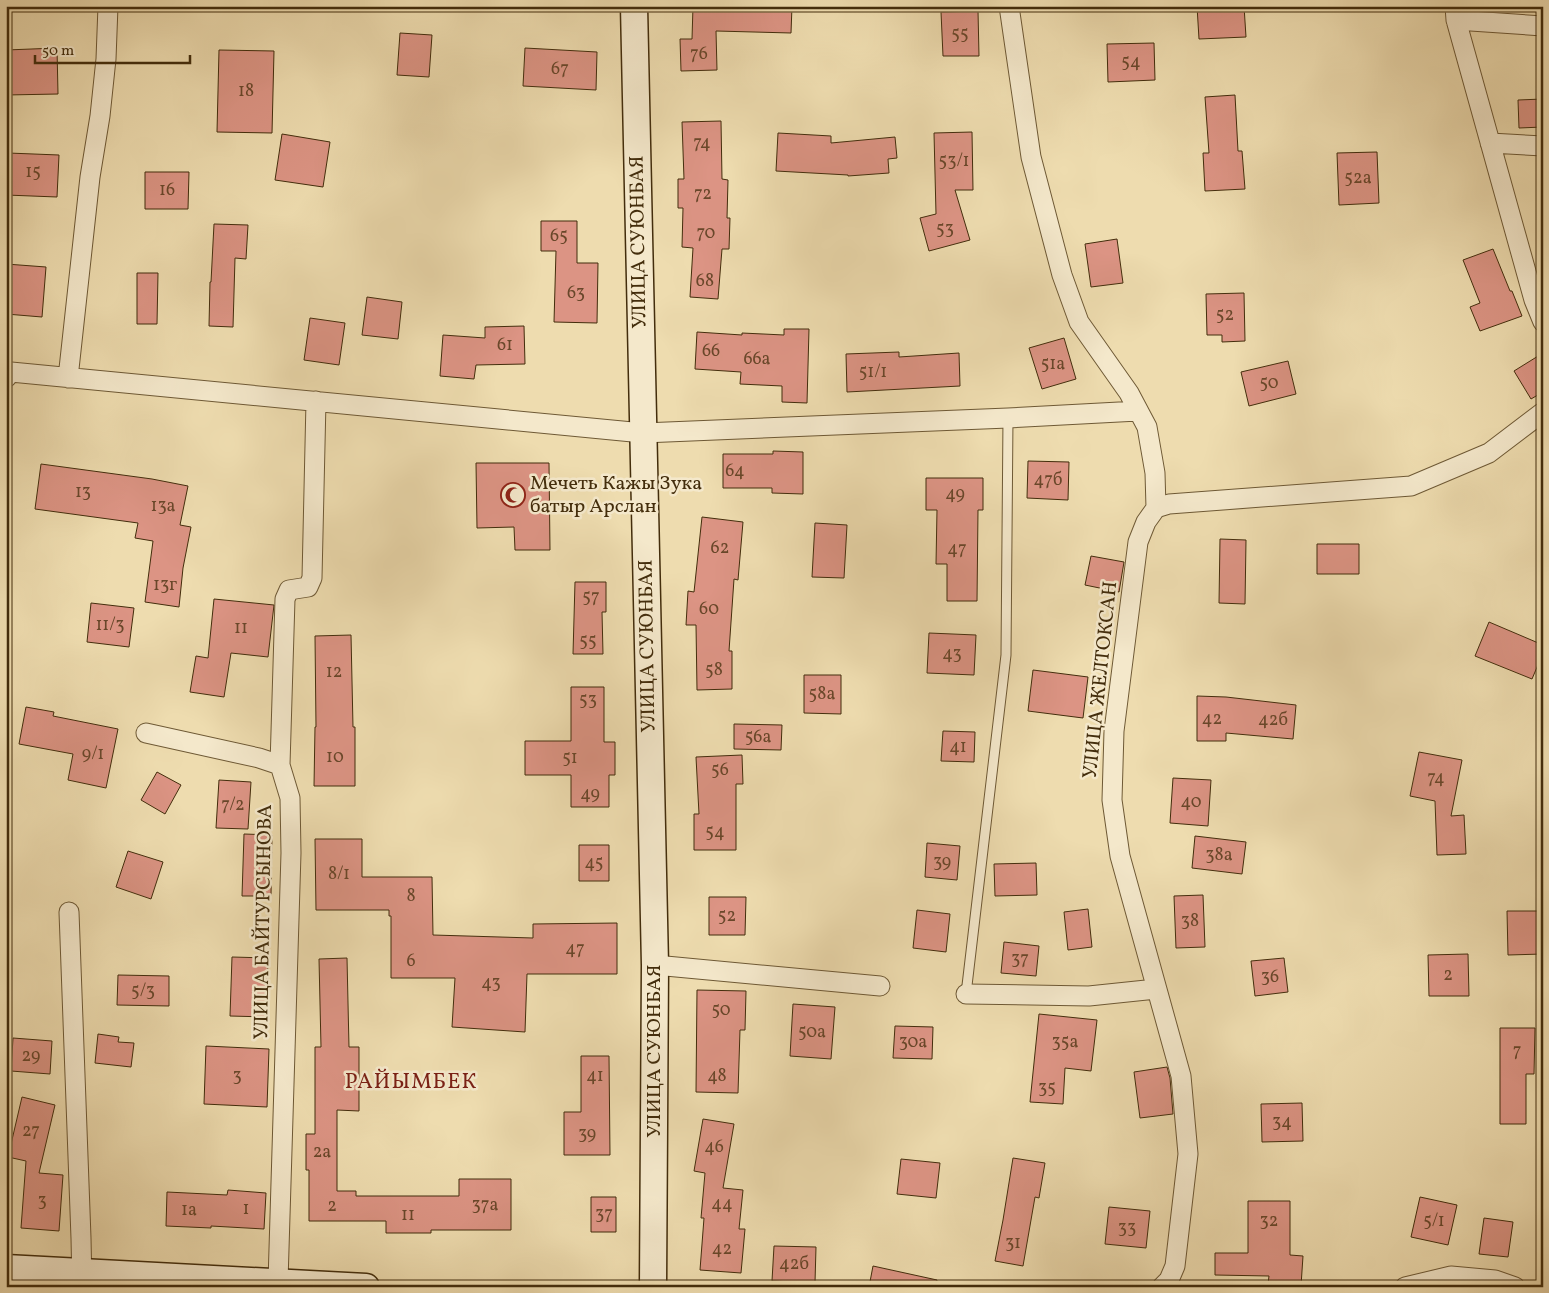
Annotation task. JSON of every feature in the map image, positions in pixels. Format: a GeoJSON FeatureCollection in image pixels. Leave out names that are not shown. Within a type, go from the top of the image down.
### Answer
{"type":"FeatureCollection","features":[{"type":"Feature","properties":{"kind":"main road","name":"УЛИЦА СУЮНБАЯ"},"geometry":{"type":"LineString","coordinates":[[634,6],[655,965],[654,1287]]}},
{"type":"Feature","properties":{"kind":"main road"},"geometry":{"type":"LineString","coordinates":[[6,1268],[82,1280],[278,1282],[366,1287]]}},
{"type":"Feature","properties":{"kind":"street"},"geometry":{"type":"LineString","coordinates":[[68,378],[90,177],[100,116],[106,59],[108,6]]}},
{"type":"Feature","properties":{"kind":"street"},"geometry":{"type":"LineString","coordinates":[[1008,6],[1031,157],[1062,275],[1078,322],[1121,381],[1147,427],[1155,474],[1156,508],[1169,504],[1412,486],[1489,453],[1543,412]]}},
{"type":"Feature","properties":{"kind":"street"},"geometry":{"type":"LineString","coordinates":[[1543,26],[1456,13],[1534,300],[1543,322]]}},
{"type":"Feature","properties":{"kind":"street"},"geometry":{"type":"LineString","coordinates":[[1490,143],[1543,146]]}},
{"type":"Feature","properties":{"kind":"street"},"geometry":{"type":"LineString","coordinates":[[6,378],[11,372],[643,433],[1138,411]]}},
{"type":"Feature","properties":{"kind":"street","name":"УЛИЦА БАЙТУРСЫНОВА"},"geometry":{"type":"LineString","coordinates":[[278,1282],[291,853],[290,798],[280,765],[285,599],[290,590],[308,587],[312,578],[316,401]]}},
{"type":"Feature","properties":{"kind":"street","name":"УЛИЦА ЖЕЛТОКСАН"},"geometry":{"type":"LineString","coordinates":[[1156,508],[1146,522],[1138,542],[1114,731],[1112,800],[1120,856],[1181,1076],[1188,1154],[1175,1266],[1169,1280],[1162,1287]]}},
{"type":"Feature","properties":{"kind":"street"},"geometry":{"type":"LineString","coordinates":[[146,733],[259,758],[280,765]]}},
{"type":"Feature","properties":{"kind":"street"},"geometry":{"type":"LineString","coordinates":[[69,912],[82,1280]]}},
{"type":"Feature","properties":{"kind":"street"},"geometry":{"type":"LineString","coordinates":[[655,965],[880,986]]}},
{"type":"Feature","properties":{"kind":"street"},"geometry":{"type":"LineString","coordinates":[[966,994],[1089,996],[1156,989]]}},
{"type":"Feature","properties":{"kind":"street"},"geometry":{"type":"LineString","coordinates":[[1405,1287],[1452,1276],[1495,1280],[1516,1287]]}},
{"type":"Feature","properties":{"kind":"lane"},"geometry":{"type":"LineString","coordinates":[[966,994],[1006,655],[1008,418]]}},
{"type":"Feature","properties":{"kind":"building"},"geometry":{"type":"Polygon","coordinates":[[[693,6],[792,6],[791,33],[716,31],[717,70],[681,71],[680,39],[692,39],[693,6]]]}},
{"type":"Feature","properties":{"kind":"building"},"geometry":{"type":"Polygon","coordinates":[[[1197,6],[1244,6],[1246,37],[1199,39],[1197,6]]]}},
{"type":"Feature","properties":{"kind":"building"},"geometry":{"type":"Polygon","coordinates":[[[978,11],[979,56],[943,56],[941,12],[978,11]]]}},
{"type":"Feature","properties":{"kind":"building"},"geometry":{"type":"Polygon","coordinates":[[[400,33],[432,35],[429,77],[397,75],[400,33]]]}},
{"type":"Feature","properties":{"kind":"building"},"geometry":{"type":"Polygon","coordinates":[[[1154,43],[1155,80],[1108,82],[1107,44],[1154,43]]]}},
{"type":"Feature","properties":{"kind":"building"},"geometry":{"type":"Polygon","coordinates":[[[57,48],[58,94],[6,95],[6,50],[57,48]]]}},
{"type":"Feature","properties":{"kind":"building"},"geometry":{"type":"Polygon","coordinates":[[[525,48],[597,52],[596,90],[523,86],[525,48]]]}},
{"type":"Feature","properties":{"kind":"building"},"geometry":{"type":"Polygon","coordinates":[[[219,50],[274,51],[272,133],[217,132],[219,50]]]}},
{"type":"Feature","properties":{"kind":"building"},"geometry":{"type":"Polygon","coordinates":[[[1235,95],[1238,151],[1242,151],[1245,189],[1205,191],[1203,153],[1209,153],[1205,97],[1235,95]]]}},
{"type":"Feature","properties":{"kind":"building"},"geometry":{"type":"Polygon","coordinates":[[[1543,99],[1543,127],[1519,128],[1518,100],[1543,99]]]}},
{"type":"Feature","properties":{"kind":"building"},"geometry":{"type":"Polygon","coordinates":[[[721,121],[722,179],[728,180],[727,218],[730,218],[729,249],[722,249],[718,299],[690,297],[693,248],[682,247],[683,208],[678,208],[678,179],[684,179],[682,122],[721,121]]]}},
{"type":"Feature","properties":{"kind":"building"},"geometry":{"type":"Polygon","coordinates":[[[972,132],[973,190],[955,190],[970,240],[929,251],[920,218],[936,214],[934,133],[972,132]]]}},
{"type":"Feature","properties":{"kind":"building"},"geometry":{"type":"Polygon","coordinates":[[[778,133],[831,136],[831,143],[895,137],[897,158],[888,159],[889,173],[848,176],[776,171],[778,133]]]}},
{"type":"Feature","properties":{"kind":"building"},"geometry":{"type":"Polygon","coordinates":[[[282,134],[330,142],[323,187],[275,180],[282,134]]]}},
{"type":"Feature","properties":{"kind":"building"},"geometry":{"type":"Polygon","coordinates":[[[1377,152],[1379,203],[1339,205],[1337,153],[1377,152]]]}},
{"type":"Feature","properties":{"kind":"building"},"geometry":{"type":"Polygon","coordinates":[[[8,153],[59,155],[57,197],[6,195],[8,153]]]}},
{"type":"Feature","properties":{"kind":"building"},"geometry":{"type":"Polygon","coordinates":[[[145,172],[189,172],[188,209],[145,209],[145,172]]]}},
{"type":"Feature","properties":{"kind":"building"},"geometry":{"type":"Polygon","coordinates":[[[541,221],[577,221],[577,263],[598,263],[597,323],[554,322],[556,251],[541,251],[541,221]]]}},
{"type":"Feature","properties":{"kind":"building"},"geometry":{"type":"Polygon","coordinates":[[[214,224],[248,225],[246,259],[235,258],[233,327],[209,326],[214,224]]]}},
{"type":"Feature","properties":{"kind":"building"},"geometry":{"type":"Polygon","coordinates":[[[1117,239],[1123,283],[1091,287],[1085,244],[1117,239]]]}},
{"type":"Feature","properties":{"kind":"building"},"geometry":{"type":"Polygon","coordinates":[[[1493,249],[1522,316],[1480,331],[1470,307],[1480,303],[1463,260],[1493,249]]]}},
{"type":"Feature","properties":{"kind":"building"},"geometry":{"type":"Polygon","coordinates":[[[6,264],[46,267],[42,317],[6,314],[6,264]]]}},
{"type":"Feature","properties":{"kind":"building"},"geometry":{"type":"Polygon","coordinates":[[[137,273],[158,273],[157,324],[137,324],[137,273]]]}},
{"type":"Feature","properties":{"kind":"building"},"geometry":{"type":"Polygon","coordinates":[[[1244,293],[1245,341],[1222,342],[1222,335],[1207,335],[1206,294],[1244,293]]]}},
{"type":"Feature","properties":{"kind":"building"},"geometry":{"type":"Polygon","coordinates":[[[367,297],[402,302],[398,339],[362,335],[367,297]]]}},
{"type":"Feature","properties":{"kind":"building"},"geometry":{"type":"Polygon","coordinates":[[[310,318],[345,323],[339,365],[304,360],[310,318]]]}},
{"type":"Feature","properties":{"kind":"building"},"geometry":{"type":"Polygon","coordinates":[[[524,326],[525,364],[476,365],[474,379],[440,376],[443,335],[485,338],[485,327],[524,326]]]}},
{"type":"Feature","properties":{"kind":"building"},"geometry":{"type":"Polygon","coordinates":[[[784,329],[809,329],[807,403],[782,402],[782,386],[740,384],[741,372],[695,369],[697,332],[784,335],[784,329]]]}},
{"type":"Feature","properties":{"kind":"building"},"geometry":{"type":"Polygon","coordinates":[[[1064,338],[1076,379],[1042,389],[1029,348],[1064,338]]]}},
{"type":"Feature","properties":{"kind":"building"},"geometry":{"type":"Polygon","coordinates":[[[899,352],[899,357],[959,353],[960,386],[847,392],[846,354],[899,352]]]}},
{"type":"Feature","properties":{"kind":"building"},"geometry":{"type":"Polygon","coordinates":[[[1543,353],[1543,392],[1531,399],[1514,371],[1543,353]]]}},
{"type":"Feature","properties":{"kind":"building"},"geometry":{"type":"Polygon","coordinates":[[[1288,361],[1296,394],[1249,406],[1241,372],[1288,361]]]}},
{"type":"Feature","properties":{"kind":"building"},"geometry":{"type":"Polygon","coordinates":[[[773,451],[803,452],[803,494],[772,493],[772,488],[723,488],[723,454],[773,454],[773,451]]]}},
{"type":"Feature","properties":{"kind":"building"},"geometry":{"type":"Polygon","coordinates":[[[1028,461],[1069,462],[1068,500],[1027,498],[1028,461]]]}},
{"type":"Feature","properties":{"kind":"building","name":"Мечеть Кажы Зука батыр Арслан"},"geometry":{"type":"Polygon","coordinates":[[[476,463],[549,463],[550,550],[515,550],[514,527],[477,528],[476,463]]]}},
{"type":"Feature","properties":{"kind":"building"},"geometry":{"type":"Polygon","coordinates":[[[41,464],[152,479],[188,486],[180,525],[191,527],[183,568],[179,607],[145,602],[153,541],[135,538],[138,523],[35,509],[41,464]]]}},
{"type":"Feature","properties":{"kind":"building"},"geometry":{"type":"Polygon","coordinates":[[[926,478],[983,478],[983,510],[978,510],[977,601],[947,601],[947,564],[936,564],[937,510],[926,510],[926,478]]]}},
{"type":"Feature","properties":{"kind":"building"},"geometry":{"type":"Polygon","coordinates":[[[702,517],[743,522],[738,580],[734,579],[729,651],[732,651],[732,689],[697,690],[696,625],[686,625],[688,591],[694,592],[702,517]]]}},
{"type":"Feature","properties":{"kind":"building"},"geometry":{"type":"Polygon","coordinates":[[[815,523],[847,525],[844,578],[812,577],[815,523]]]}},
{"type":"Feature","properties":{"kind":"building"},"geometry":{"type":"Polygon","coordinates":[[[1220,539],[1246,540],[1245,604],[1219,603],[1220,539]]]}},
{"type":"Feature","properties":{"kind":"building"},"geometry":{"type":"Polygon","coordinates":[[[1317,544],[1359,544],[1359,574],[1317,574],[1317,544]]]}},
{"type":"Feature","properties":{"kind":"building"},"geometry":{"type":"Polygon","coordinates":[[[1091,556],[1124,562],[1119,592],[1085,585],[1091,556]]]}},
{"type":"Feature","properties":{"kind":"building"},"geometry":{"type":"Polygon","coordinates":[[[575,582],[606,582],[606,612],[602,612],[603,654],[573,654],[575,582]]]}},
{"type":"Feature","properties":{"kind":"building"},"geometry":{"type":"Polygon","coordinates":[[[214,599],[274,605],[268,657],[231,653],[224,697],[190,692],[196,656],[208,658],[214,599]]]}},
{"type":"Feature","properties":{"kind":"building"},"geometry":{"type":"Polygon","coordinates":[[[91,603],[134,608],[129,647],[87,642],[91,603]]]}},
{"type":"Feature","properties":{"kind":"building"},"geometry":{"type":"Polygon","coordinates":[[[1489,622],[1543,645],[1543,653],[1532,679],[1475,656],[1489,622]]]}},
{"type":"Feature","properties":{"kind":"building"},"geometry":{"type":"Polygon","coordinates":[[[929,633],[976,635],[974,675],[927,673],[929,633]]]}},
{"type":"Feature","properties":{"kind":"building"},"geometry":{"type":"Polygon","coordinates":[[[351,635],[353,727],[355,727],[355,786],[314,786],[316,727],[315,636],[351,635]]]}},
{"type":"Feature","properties":{"kind":"building"},"geometry":{"type":"Polygon","coordinates":[[[1033,670],[1088,677],[1083,718],[1028,711],[1033,670]]]}},
{"type":"Feature","properties":{"kind":"building"},"geometry":{"type":"Polygon","coordinates":[[[804,675],[841,675],[841,714],[804,713],[804,675]]]}},
{"type":"Feature","properties":{"kind":"building"},"geometry":{"type":"Polygon","coordinates":[[[571,687],[604,687],[604,742],[615,742],[615,775],[609,775],[609,807],[571,807],[571,775],[525,775],[525,741],[571,741],[571,687]]]}},
{"type":"Feature","properties":{"kind":"building"},"geometry":{"type":"Polygon","coordinates":[[[1197,696],[1226,697],[1296,705],[1293,739],[1226,733],[1226,741],[1197,741],[1197,696]]]}},
{"type":"Feature","properties":{"kind":"building"},"geometry":{"type":"Polygon","coordinates":[[[26,707],[54,712],[53,716],[118,729],[106,788],[68,780],[73,754],[19,744],[26,707]]]}},
{"type":"Feature","properties":{"kind":"building"},"geometry":{"type":"Polygon","coordinates":[[[734,724],[782,725],[781,750],[734,749],[734,724]]]}},
{"type":"Feature","properties":{"kind":"building"},"geometry":{"type":"Polygon","coordinates":[[[943,731],[975,732],[974,762],[941,761],[943,731]]]}},
{"type":"Feature","properties":{"kind":"building"},"geometry":{"type":"Polygon","coordinates":[[[1419,752],[1462,760],[1451,816],[1464,815],[1466,854],[1437,855],[1435,801],[1410,796],[1419,752]]]}},
{"type":"Feature","properties":{"kind":"building"},"geometry":{"type":"Polygon","coordinates":[[[742,755],[743,784],[736,784],[736,850],[694,850],[694,814],[699,814],[696,757],[742,755]]]}},
{"type":"Feature","properties":{"kind":"building"},"geometry":{"type":"Polygon","coordinates":[[[157,772],[181,785],[165,814],[141,800],[157,772]]]}},
{"type":"Feature","properties":{"kind":"building"},"geometry":{"type":"Polygon","coordinates":[[[1173,778],[1211,780],[1208,826],[1170,823],[1173,778]]]}},
{"type":"Feature","properties":{"kind":"building"},"geometry":{"type":"Polygon","coordinates":[[[219,780],[251,782],[248,829],[216,828],[219,780]]]}},
{"type":"Feature","properties":{"kind":"building"},"geometry":{"type":"Polygon","coordinates":[[[244,834],[272,835],[271,896],[242,896],[244,834]]]}},
{"type":"Feature","properties":{"kind":"building"},"geometry":{"type":"Polygon","coordinates":[[[1195,836],[1246,842],[1242,874],[1192,868],[1195,836]]]}},
{"type":"Feature","properties":{"kind":"building"},"geometry":{"type":"Polygon","coordinates":[[[315,839],[362,839],[362,877],[432,877],[433,935],[533,938],[533,924],[617,923],[617,974],[527,974],[525,1032],[452,1027],[455,978],[391,978],[391,916],[389,916],[389,910],[316,910],[315,839]]]}},
{"type":"Feature","properties":{"kind":"building"},"geometry":{"type":"Polygon","coordinates":[[[927,843],[960,846],[957,880],[925,877],[927,843]]]}},
{"type":"Feature","properties":{"kind":"building"},"geometry":{"type":"Polygon","coordinates":[[[579,845],[609,845],[609,881],[579,881],[579,845]]]}},
{"type":"Feature","properties":{"kind":"building"},"geometry":{"type":"Polygon","coordinates":[[[128,851],[163,862],[151,899],[116,887],[128,851]]]}},
{"type":"Feature","properties":{"kind":"building"},"geometry":{"type":"Polygon","coordinates":[[[1036,863],[1037,895],[995,896],[994,864],[1036,863]]]}},
{"type":"Feature","properties":{"kind":"building"},"geometry":{"type":"Polygon","coordinates":[[[1203,895],[1205,947],[1176,948],[1174,896],[1203,895]]]}},
{"type":"Feature","properties":{"kind":"building"},"geometry":{"type":"Polygon","coordinates":[[[709,897],[746,897],[745,935],[709,935],[709,897]]]}},
{"type":"Feature","properties":{"kind":"building"},"geometry":{"type":"Polygon","coordinates":[[[1088,909],[1092,947],[1068,950],[1064,912],[1088,909]]]}},
{"type":"Feature","properties":{"kind":"building"},"geometry":{"type":"Polygon","coordinates":[[[917,910],[950,914],[946,952],[913,948],[917,910]]]}},
{"type":"Feature","properties":{"kind":"building"},"geometry":{"type":"Polygon","coordinates":[[[1507,911],[1543,911],[1543,954],[1508,955],[1507,911]]]}},
{"type":"Feature","properties":{"kind":"building"},"geometry":{"type":"Polygon","coordinates":[[[1004,942],[1039,946],[1036,976],[1001,973],[1004,942]]]}},
{"type":"Feature","properties":{"kind":"building"},"geometry":{"type":"Polygon","coordinates":[[[1468,954],[1469,996],[1429,996],[1428,955],[1468,954]]]}},
{"type":"Feature","properties":{"kind":"building"},"geometry":{"type":"Polygon","coordinates":[[[232,957],[268,958],[267,1017],[230,1016],[232,957]]]}},
{"type":"Feature","properties":{"kind":"building"},"geometry":{"type":"Polygon","coordinates":[[[347,958],[349,1047],[359,1047],[359,1111],[337,1110],[337,1191],[356,1191],[356,1196],[459,1196],[459,1179],[511,1179],[511,1230],[431,1230],[431,1233],[386,1233],[386,1221],[309,1221],[309,1170],[306,1170],[306,1134],[315,1134],[315,1047],[321,1047],[319,959],[347,958]]]}},
{"type":"Feature","properties":{"kind":"building"},"geometry":{"type":"Polygon","coordinates":[[[1284,958],[1288,992],[1255,996],[1251,961],[1284,958]]]}},
{"type":"Feature","properties":{"kind":"building"},"geometry":{"type":"Polygon","coordinates":[[[118,975],[169,976],[169,1006],[117,1005],[118,975]]]}},
{"type":"Feature","properties":{"kind":"building"},"geometry":{"type":"Polygon","coordinates":[[[697,990],[746,991],[745,1030],[740,1030],[738,1093],[696,1092],[697,990]]]}},
{"type":"Feature","properties":{"kind":"building"},"geometry":{"type":"Polygon","coordinates":[[[793,1004],[835,1007],[831,1059],[790,1056],[793,1004]]]}},
{"type":"Feature","properties":{"kind":"building"},"geometry":{"type":"Polygon","coordinates":[[[1039,1014],[1097,1020],[1091,1071],[1065,1068],[1063,1104],[1030,1102],[1039,1014]]]}},
{"type":"Feature","properties":{"kind":"building"},"geometry":{"type":"Polygon","coordinates":[[[895,1026],[933,1027],[932,1059],[893,1058],[895,1026]]]}},
{"type":"Feature","properties":{"kind":"building"},"geometry":{"type":"Polygon","coordinates":[[[1500,1028],[1535,1028],[1534,1074],[1526,1074],[1526,1124],[1500,1124],[1500,1028]]]}},
{"type":"Feature","properties":{"kind":"building"},"geometry":{"type":"Polygon","coordinates":[[[98,1034],[119,1037],[118,1042],[134,1043],[131,1067],[95,1063],[98,1034]]]}},
{"type":"Feature","properties":{"kind":"building"},"geometry":{"type":"Polygon","coordinates":[[[13,1038],[52,1041],[50,1074],[11,1071],[13,1038]]]}},
{"type":"Feature","properties":{"kind":"building"},"geometry":{"type":"Polygon","coordinates":[[[206,1046],[269,1049],[267,1107],[204,1104],[206,1046]]]}},
{"type":"Feature","properties":{"kind":"building"},"geometry":{"type":"Polygon","coordinates":[[[581,1056],[609,1056],[610,1155],[564,1155],[564,1112],[581,1112],[581,1056]]]}},
{"type":"Feature","properties":{"kind":"building"},"geometry":{"type":"Polygon","coordinates":[[[1167,1067],[1170,1078],[1173,1114],[1140,1118],[1134,1072],[1167,1067]]]}},
{"type":"Feature","properties":{"kind":"building"},"geometry":{"type":"Polygon","coordinates":[[[22,1097],[55,1105],[39,1173],[63,1175],[59,1231],[21,1228],[26,1161],[8,1157],[22,1097]]]}},
{"type":"Feature","properties":{"kind":"building"},"geometry":{"type":"Polygon","coordinates":[[[1302,1103],[1303,1141],[1262,1142],[1261,1104],[1302,1103]]]}},
{"type":"Feature","properties":{"kind":"building"},"geometry":{"type":"Polygon","coordinates":[[[703,1119],[734,1124],[723,1188],[743,1190],[739,1229],[745,1229],[741,1273],[700,1270],[704,1218],[701,1218],[705,1173],[694,1171],[703,1119]]]}},
{"type":"Feature","properties":{"kind":"building"},"geometry":{"type":"Polygon","coordinates":[[[1013,1158],[1045,1163],[1039,1198],[1035,1197],[1023,1266],[995,1261],[1013,1158]]]}},
{"type":"Feature","properties":{"kind":"building"},"geometry":{"type":"Polygon","coordinates":[[[901,1159],[940,1163],[936,1198],[897,1194],[901,1159]]]}},
{"type":"Feature","properties":{"kind":"building"},"geometry":{"type":"Polygon","coordinates":[[[228,1190],[266,1193],[264,1229],[166,1226],[167,1192],[227,1195],[228,1190]]]}},
{"type":"Feature","properties":{"kind":"building"},"geometry":{"type":"Polygon","coordinates":[[[591,1197],[616,1197],[616,1232],[591,1232],[591,1197]]]}},
{"type":"Feature","properties":{"kind":"building"},"geometry":{"type":"Polygon","coordinates":[[[1420,1197],[1457,1205],[1448,1245],[1411,1237],[1420,1197]]]}},
{"type":"Feature","properties":{"kind":"building"},"geometry":{"type":"Polygon","coordinates":[[[1248,1201],[1290,1201],[1290,1255],[1303,1256],[1301,1286],[1268,1284],[1269,1276],[1215,1275],[1215,1253],[1248,1253],[1248,1201]]]}},
{"type":"Feature","properties":{"kind":"building"},"geometry":{"type":"Polygon","coordinates":[[[1109,1207],[1150,1211],[1146,1248],[1105,1244],[1109,1207]]]}},
{"type":"Feature","properties":{"kind":"building"},"geometry":{"type":"Polygon","coordinates":[[[1484,1218],[1513,1222],[1508,1257],[1479,1254],[1484,1218]]]}},
{"type":"Feature","properties":{"kind":"building"},"geometry":{"type":"Polygon","coordinates":[[[774,1246],[816,1247],[815,1283],[772,1281],[774,1246]]]}},
{"type":"Feature","properties":{"kind":"building"},"geometry":{"type":"Polygon","coordinates":[[[873,1266],[937,1280],[936,1287],[869,1287],[873,1266]]]}},
{"type":"Feature","properties":{"kind":"place","name":"Мечеть Кажы Зука батыр Арслан"},"geometry":{"type":"Point","coordinates":[513,495]}},
{"type":"Feature","properties":{"kind":"district","name":"РАЙЫМБЕК"},"geometry":{"type":"Point","coordinates":[411,1082]}}]}
